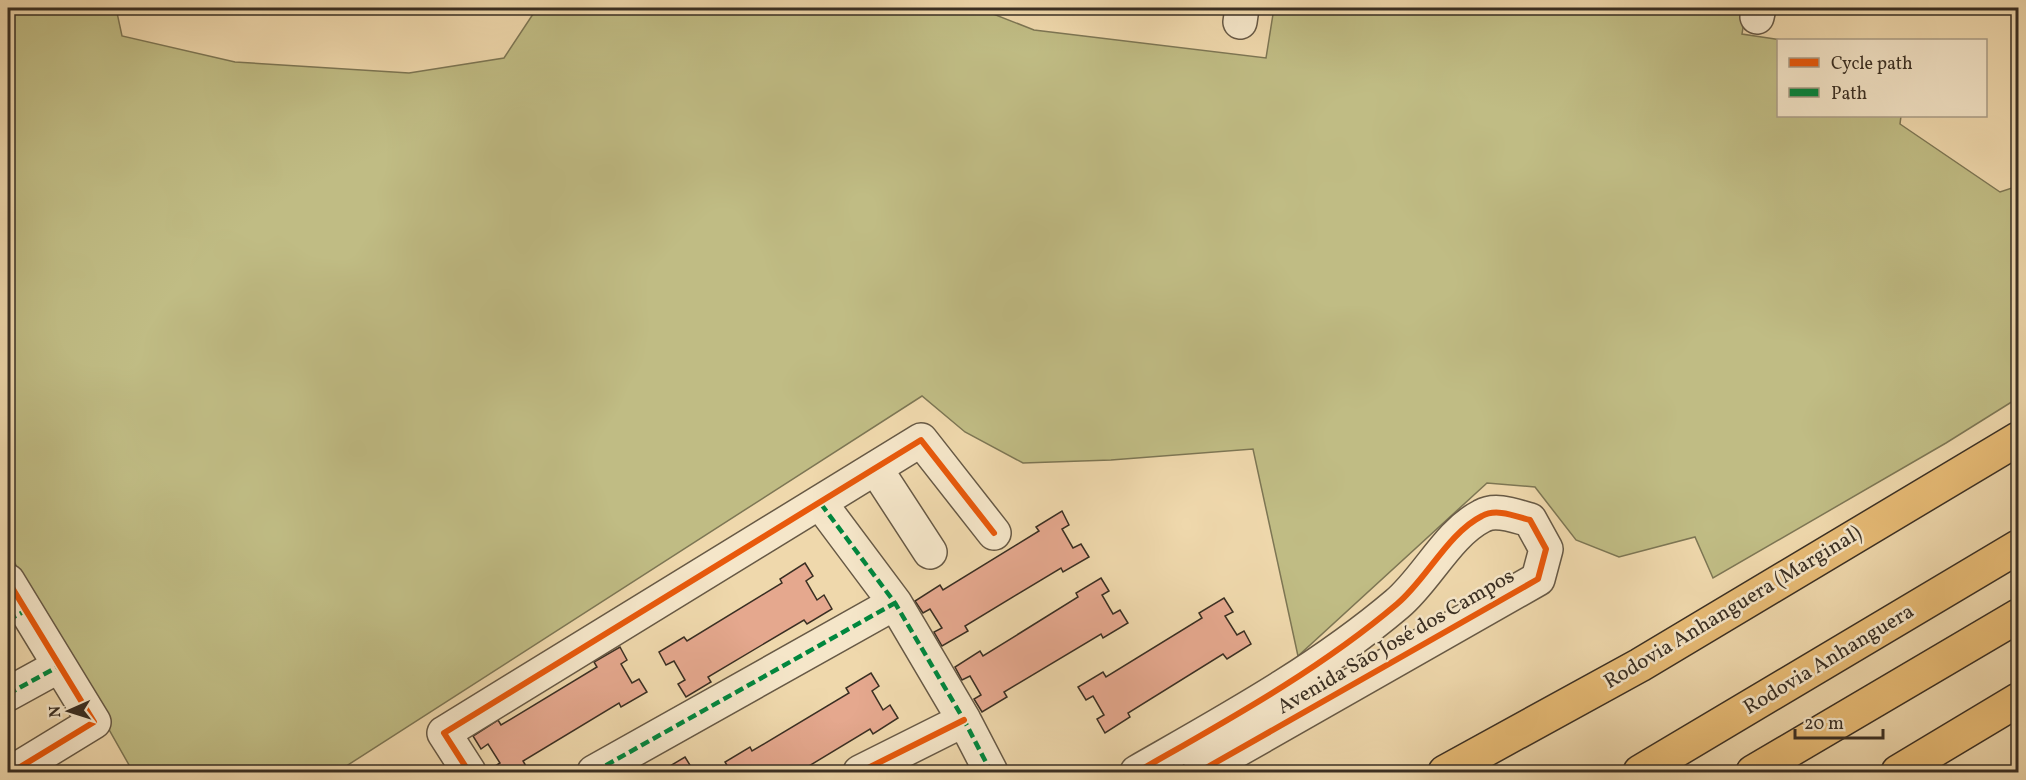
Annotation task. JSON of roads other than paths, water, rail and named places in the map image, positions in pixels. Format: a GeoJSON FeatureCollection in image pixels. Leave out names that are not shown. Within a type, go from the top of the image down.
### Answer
{"type":"FeatureCollection","features":[{"type":"Feature","properties":{"kind":"highway","name":"Rodovia Anhanguera (Marginal)"},"geometry":{"type":"LineString","coordinates":[[1444,772],[1640,665],[2019,439]]}},
{"type":"Feature","properties":{"kind":"highway","name":"Rodovia Anhanguera"},"geometry":{"type":"LineString","coordinates":[[1640,772],[2019,547]]}},
{"type":"Feature","properties":{"kind":"highway"},"geometry":{"type":"LineString","coordinates":[[1753,772],[2019,616]]}},
{"type":"Feature","properties":{"kind":"highway"},"geometry":{"type":"LineString","coordinates":[[1898,772],[2019,700]]}},
{"type":"Feature","properties":{"kind":"street"},"geometry":{"type":"LineString","coordinates":[[469,772],[444,733],[921,440],[994,533]]}},
{"type":"Feature","properties":{"kind":"street"},"geometry":{"type":"LineString","coordinates":[[876,469],[930,552]]}},
{"type":"Feature","properties":{"kind":"street"},"geometry":{"type":"LineString","coordinates":[[820,504],[895,603],[964,720],[991,772]]}},
{"type":"Feature","properties":{"kind":"street","name":"Avenida São José dos Campos"},"geometry":{"type":"LineString","coordinates":[[1137,772],[1244,711],[1326,659],[1399,603],[1468,524],[1484,514],[1502,513],[1530,520],[1546,549],[1538,579],[1199,772]]}},
{"type":"Feature","properties":{"kind":"street"},"geometry":{"type":"LineString","coordinates":[[8,582],[16,615],[59,666],[93,722],[12,772]]}},
{"type":"Feature","properties":{"kind":"street"},"geometry":{"type":"LineString","coordinates":[[594,772],[895,603]]}},
{"type":"Feature","properties":{"kind":"street"},"geometry":{"type":"LineString","coordinates":[[8,694],[59,666]]}},
{"type":"Feature","properties":{"kind":"street"},"geometry":{"type":"LineString","coordinates":[[860,772],[964,720]]}}]}
